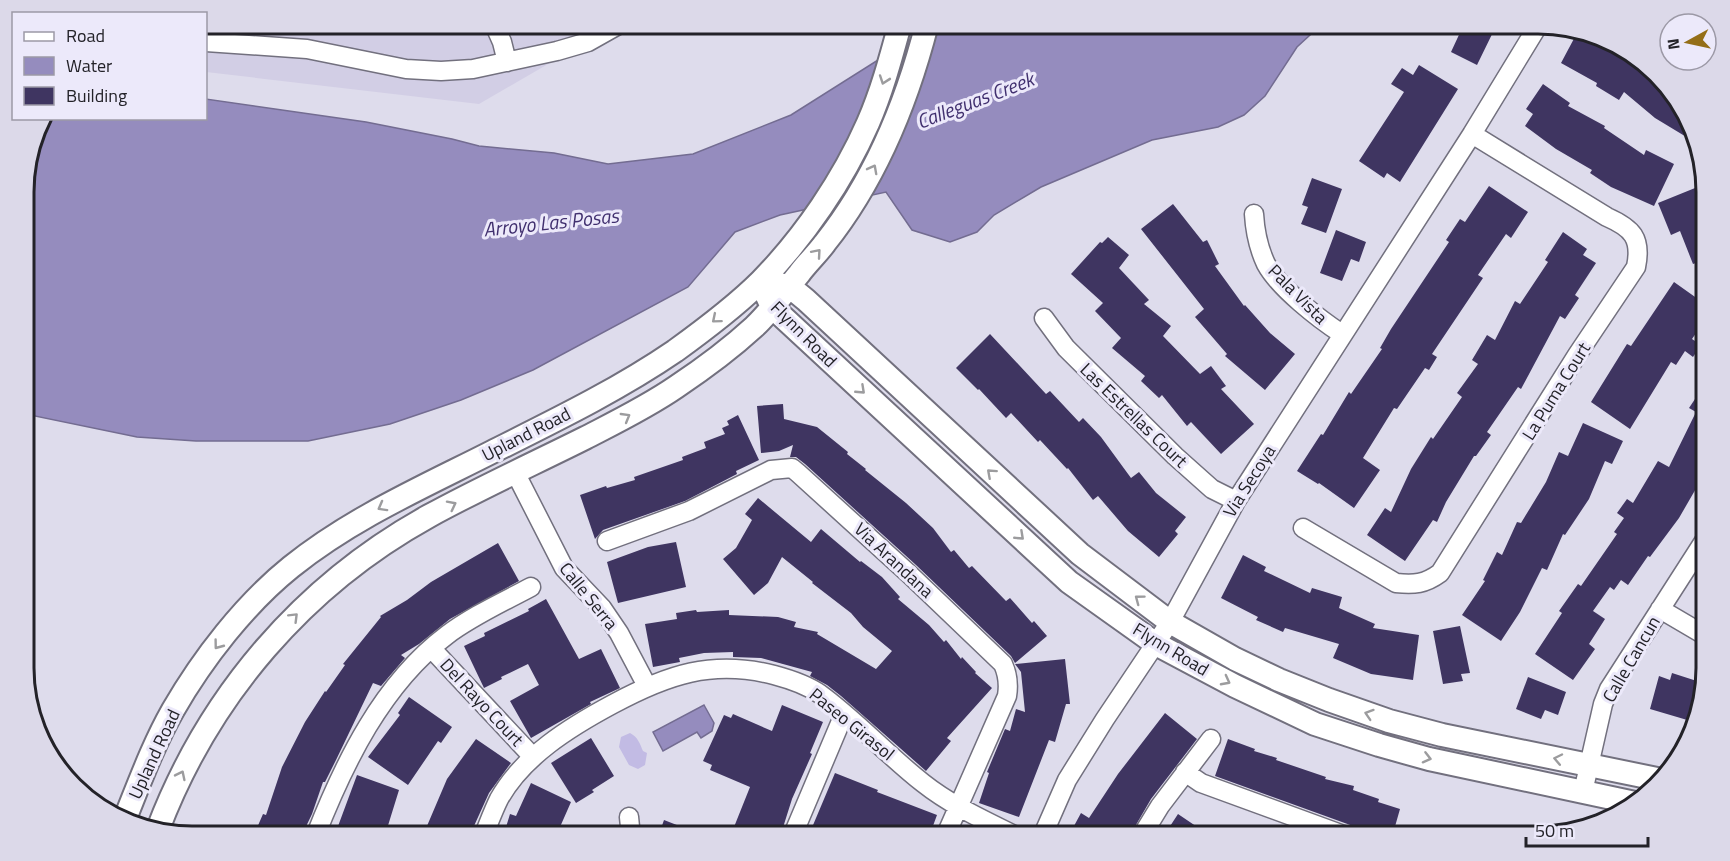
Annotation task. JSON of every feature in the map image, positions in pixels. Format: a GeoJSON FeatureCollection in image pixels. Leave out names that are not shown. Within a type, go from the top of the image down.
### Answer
{"type":"FeatureCollection","features":[{"type":"Feature","properties":{"kind":"main road","name":"Upland Road"},"geometry":{"type":"LineString","coordinates":[[128,812],[144,771],[179,701],[231,627],[264,591],[292,567],[379,507],[567,413],[639,374],[712,323],[760,281],[810,222],[847,163],[868,123],[897,35]]}},
{"type":"Feature","properties":{"kind":"main road","name":"Upland Road"},"geometry":{"type":"LineString","coordinates":[[162,823],[192,753],[244,673],[293,618],[359,561],[430,515],[620,420],[673,389],[741,338],[772,308],[826,242],[869,177],[896,120],[924,35]]}},
{"type":"Feature","properties":{"kind":"main road","name":"Flynn Road"},"geometry":{"type":"LineString","coordinates":[[760,281],[789,286],[1080,554],[1170,622],[1235,659],[1279,680],[1339,704],[1442,735],[1651,778]]}},
{"type":"Feature","properties":{"kind":"main road","name":"Flynn Road"},"geometry":{"type":"LineString","coordinates":[[760,281],[772,308],[1069,582],[1156,644],[1235,686],[1315,724],[1430,759],[1624,801]]}},
{"type":"Feature","properties":{"kind":"street"},"geometry":{"type":"LineString","coordinates":[[499,35],[507,62]]}},
{"type":"Feature","properties":{"kind":"street"},"geometry":{"type":"LineString","coordinates":[[207,42],[307,49],[406,69],[441,71],[473,69],[507,62],[588,42],[600,35]]}},
{"type":"Feature","properties":{"kind":"street","name":"Via Secoya"},"geometry":{"type":"LineString","coordinates":[[1047,826],[1067,780],[1170,622],[1236,501],[1472,134],[1532,35]]}},
{"type":"Feature","properties":{"kind":"street","name":"La Puma Court"},"geometry":{"type":"LineString","coordinates":[[1303,528],[1396,584],[1413,585],[1428,582],[1440,573],[1636,267],[1638,254],[1634,237],[1625,225],[1607,217],[1472,134]]}},
{"type":"Feature","properties":{"kind":"street","name":"Pala Vista"},"geometry":{"type":"LineString","coordinates":[[1254,214],[1255,235],[1267,265],[1319,319],[1342,334]]}},
{"type":"Feature","properties":{"kind":"street","name":"Las Estrellas Court"},"geometry":{"type":"LineString","coordinates":[[1044,318],[1066,348],[1175,456],[1212,489],[1236,501]]}},
{"type":"Feature","properties":{"kind":"street","name":"Via Arandana"},"geometry":{"type":"LineString","coordinates":[[607,541],[689,511],[771,470],[792,468],[908,573],[1003,664],[1009,685],[1007,696],[950,826]]}},
{"type":"Feature","properties":{"kind":"street","name":"Calle Serra"},"geometry":{"type":"LineString","coordinates":[[515,472],[564,568],[602,608],[619,633],[647,686]]}},
{"type":"Feature","properties":{"kind":"street","name":"Calle Cancun"},"geometry":{"type":"LineString","coordinates":[[1583,792],[1603,704],[1609,689],[1696,553]]}},
{"type":"Feature","properties":{"kind":"street","name":"Del Rayo Court"},"geometry":{"type":"LineString","coordinates":[[319,826],[328,802],[355,747],[391,692],[413,665],[448,634],[531,586]]}},
{"type":"Feature","properties":{"kind":"street"},"geometry":{"type":"LineString","coordinates":[[1660,609],[1696,630]]}},
{"type":"Feature","properties":{"kind":"street","name":"Del Rayo Court"},"geometry":{"type":"LineString","coordinates":[[431,648],[533,757]]}},
{"type":"Feature","properties":{"kind":"street","name":"Paseo Girasol"},"geometry":{"type":"LineString","coordinates":[[488,826],[500,798],[533,757],[586,718],[647,686],[688,672],[720,668],[757,670],[786,678],[817,692],[923,783],[958,807],[996,826]]}},
{"type":"Feature","properties":{"kind":"street"},"geometry":{"type":"LineString","coordinates":[[797,826],[844,714]]}},
{"type":"Feature","properties":{"kind":"street"},"geometry":{"type":"LineString","coordinates":[[1148,826],[1185,772],[1211,739]]}},
{"type":"Feature","properties":{"kind":"street"},"geometry":{"type":"LineString","coordinates":[[1185,772],[1201,783],[1298,826]]}},
{"type":"Feature","properties":{"kind":"street"},"geometry":{"type":"LineString","coordinates":[[629,817],[630,826]]}},
{"type":"Feature","properties":{"kind":"shaded area"},"geometry":{"type":"Polygon","coordinates":[[[207,35],[598,35],[479,104],[207,72],[207,35]]]}},
{"type":"Feature","properties":{"kind":"shaded area"},"geometry":{"type":"Polygon","coordinates":[[[630,733],[647,753],[645,765],[638,769],[629,765],[619,747],[621,737],[630,733]]]}},
{"type":"Feature","properties":{"kind":"water"},"geometry":{"type":"Polygon","coordinates":[[[918,35],[1310,35],[1297,47],[1265,96],[1244,115],[1218,127],[1152,140],[1041,187],[994,215],[977,232],[950,242],[912,230],[886,192],[780,215],[735,232],[688,287],[533,370],[461,400],[390,424],[308,441],[196,441],[137,437],[35,416],[35,183],[40,152],[53,120],[207,120],[207,99],[366,122],[479,146],[554,153],[608,164],[693,154],[791,115],[918,35]]]}},
{"type":"Feature","properties":{"kind":"water"},"geometry":{"type":"Polygon","coordinates":[[[704,705],[714,723],[712,731],[701,738],[697,732],[663,751],[653,732],[704,705]]]}},
{"type":"Feature","properties":{"kind":"building"},"geometry":{"type":"Polygon","coordinates":[[[1459,35],[1492,35],[1477,65],[1451,52],[1459,35]]]}},
{"type":"Feature","properties":{"kind":"building"},"geometry":{"type":"Polygon","coordinates":[[[1574,39],[1588,43],[1625,61],[1656,88],[1669,105],[1684,136],[1655,118],[1624,92],[1619,100],[1596,86],[1597,83],[1561,63],[1574,39]]]}},
{"type":"Feature","properties":{"kind":"building"},"geometry":{"type":"Polygon","coordinates":[[[1419,65],[1458,89],[1400,182],[1387,173],[1384,178],[1359,161],[1404,92],[1391,84],[1402,68],[1413,75],[1419,65]]]}},
{"type":"Feature","properties":{"kind":"building"},"geometry":{"type":"Polygon","coordinates":[[[1543,84],[1570,103],[1568,106],[1605,126],[1604,128],[1644,155],[1646,150],[1674,164],[1654,206],[1611,187],[1590,173],[1592,170],[1556,149],[1525,126],[1533,114],[1526,109],[1543,84]]]}},
{"type":"Feature","properties":{"kind":"building"},"geometry":{"type":"Polygon","coordinates":[[[1312,178],[1342,189],[1326,233],[1301,224],[1308,207],[1302,205],[1312,178]]]}},
{"type":"Feature","properties":{"kind":"building"},"geometry":{"type":"Polygon","coordinates":[[[1489,186],[1528,212],[1511,238],[1506,234],[1478,275],[1483,278],[1432,354],[1437,357],[1429,370],[1425,368],[1397,409],[1394,408],[1363,458],[1380,470],[1354,508],[1319,483],[1297,471],[1321,434],[1323,435],[1349,392],[1351,394],[1382,349],[1380,348],[1391,329],[1449,242],[1446,240],[1460,219],[1465,222],[1489,186]]]}},
{"type":"Feature","properties":{"kind":"building"},"geometry":{"type":"Polygon","coordinates":[[[1696,188],[1696,263],[1693,264],[1680,231],[1671,235],[1658,203],[1696,188]]]}},
{"type":"Feature","properties":{"kind":"building"},"geometry":{"type":"Polygon","coordinates":[[[1173,204],[1203,242],[1207,240],[1219,264],[1215,266],[1244,306],[1270,333],[1295,354],[1265,390],[1225,356],[1227,354],[1195,317],[1204,309],[1141,229],[1173,204]]]}},
{"type":"Feature","properties":{"kind":"building"},"geometry":{"type":"Polygon","coordinates":[[[1336,230],[1366,242],[1359,262],[1351,259],[1342,281],[1320,273],[1336,230]]]}},
{"type":"Feature","properties":{"kind":"building"},"geometry":{"type":"Polygon","coordinates":[[[1563,232],[1587,249],[1583,255],[1596,263],[1575,295],[1579,298],[1565,319],[1560,316],[1521,389],[1518,387],[1487,432],[1491,435],[1474,456],[1446,502],[1437,522],[1433,520],[1405,561],[1367,535],[1385,508],[1391,512],[1411,469],[1431,437],[1433,439],[1462,397],[1457,393],[1478,364],[1472,360],[1487,335],[1495,340],[1515,301],[1520,304],[1548,262],[1545,260],[1563,232]]]}},
{"type":"Feature","properties":{"kind":"building"},"geometry":{"type":"Polygon","coordinates":[[[1108,237],[1129,255],[1119,268],[1149,300],[1144,304],[1171,326],[1163,336],[1200,374],[1211,366],[1226,386],[1221,389],[1254,424],[1221,454],[1191,422],[1187,426],[1162,395],[1159,398],[1141,381],[1145,376],[1112,348],[1121,338],[1095,311],[1103,303],[1071,274],[1100,242],[1102,243],[1108,237]]]}},
{"type":"Feature","properties":{"kind":"building"},"geometry":{"type":"Polygon","coordinates":[[[1674,282],[1696,298],[1696,333],[1692,339],[1696,342],[1696,352],[1693,357],[1685,351],[1676,365],[1671,362],[1630,429],[1591,402],[1627,344],[1631,346],[1674,282]]]}},
{"type":"Feature","properties":{"kind":"building"},"geometry":{"type":"Polygon","coordinates":[[[990,334],[1046,394],[1050,391],[1079,422],[1083,418],[1101,437],[1131,478],[1139,472],[1156,493],[1186,517],[1175,531],[1178,534],[1159,557],[1128,531],[1098,496],[1093,500],[1068,468],[1040,440],[1038,442],[1011,413],[1006,418],[956,368],[990,334]]]}},
{"type":"Feature","properties":{"kind":"building"},"geometry":{"type":"Polygon","coordinates":[[[1696,398],[1696,412],[1689,408],[1696,398]]]}},
{"type":"Feature","properties":{"kind":"building"},"geometry":{"type":"Polygon","coordinates":[[[783,404],[784,419],[817,427],[848,452],[847,454],[933,528],[951,552],[954,550],[969,568],[972,566],[1006,601],[1010,598],[1047,636],[1015,663],[1011,656],[916,565],[805,464],[796,457],[790,457],[793,445],[779,451],[761,453],[757,406],[783,404]]]}},
{"type":"Feature","properties":{"kind":"building"},"geometry":{"type":"Polygon","coordinates":[[[1696,412],[1696,489],[1679,518],[1628,585],[1621,580],[1614,590],[1610,587],[1593,611],[1605,619],[1589,644],[1595,649],[1573,680],[1535,654],[1562,613],[1559,611],[1578,584],[1581,586],[1617,534],[1614,532],[1624,518],[1617,513],[1627,499],[1633,503],[1658,461],[1669,467],[1696,412]]]}},
{"type":"Feature","properties":{"kind":"building"},"geometry":{"type":"Polygon","coordinates":[[[738,415],[759,460],[685,501],[603,530],[595,539],[580,495],[606,486],[607,488],[635,480],[634,477],[683,460],[682,457],[706,448],[704,442],[725,434],[722,428],[729,425],[727,421],[738,415]]]}},
{"type":"Feature","properties":{"kind":"building"},"geometry":{"type":"Polygon","coordinates":[[[1583,423],[1623,441],[1612,464],[1605,461],[1589,499],[1565,535],[1563,534],[1547,570],[1542,568],[1520,612],[1501,641],[1462,615],[1485,581],[1483,580],[1497,552],[1502,555],[1517,522],[1521,523],[1546,482],[1559,452],[1568,456],[1583,423]]]}},
{"type":"Feature","properties":{"kind":"building"},"geometry":{"type":"Polygon","coordinates":[[[758,498],[811,542],[821,529],[860,562],[882,577],[900,597],[898,599],[929,625],[944,642],[946,640],[961,659],[962,657],[992,688],[947,738],[951,741],[926,771],[841,696],[810,676],[812,672],[761,658],[733,657],[733,652],[704,653],[679,658],[680,662],[653,667],[645,624],[677,619],[676,613],[696,610],[697,612],[729,610],[729,615],[778,617],[796,622],[794,627],[818,632],[817,634],[876,669],[892,651],[863,627],[851,613],[782,557],[768,583],[754,595],[723,559],[736,548],[752,520],[745,514],[758,498]]]}},
{"type":"Feature","properties":{"kind":"building"},"geometry":{"type":"Polygon","coordinates":[[[676,542],[686,587],[618,603],[607,562],[648,547],[676,542]]]}},
{"type":"Feature","properties":{"kind":"building"},"geometry":{"type":"Polygon","coordinates":[[[498,543],[519,581],[450,619],[401,655],[405,658],[381,686],[373,683],[323,782],[306,826],[258,826],[263,814],[266,815],[282,767],[305,722],[345,665],[343,664],[380,616],[431,582],[498,543]]]}},
{"type":"Feature","properties":{"kind":"building"},"geometry":{"type":"Polygon","coordinates":[[[1243,555],[1266,567],[1264,571],[1310,593],[1312,588],[1342,597],[1339,608],[1375,624],[1373,628],[1419,635],[1413,680],[1371,674],[1333,658],[1339,644],[1285,628],[1283,632],[1256,620],[1258,617],[1221,598],[1243,555]]]}},
{"type":"Feature","properties":{"kind":"building"},"geometry":{"type":"Polygon","coordinates":[[[546,599],[579,659],[601,649],[620,688],[590,702],[591,704],[531,738],[510,701],[539,685],[528,664],[484,688],[464,646],[485,636],[484,633],[529,611],[528,609],[546,599]]]}},
{"type":"Feature","properties":{"kind":"building"},"geometry":{"type":"Polygon","coordinates":[[[1460,626],[1470,673],[1461,674],[1463,681],[1443,684],[1433,631],[1460,626]]]}},
{"type":"Feature","properties":{"kind":"building"},"geometry":{"type":"Polygon","coordinates":[[[1065,659],[1070,704],[1066,704],[1055,742],[1049,740],[1019,817],[979,803],[989,773],[987,772],[1005,729],[1010,731],[1016,709],[1025,712],[1021,672],[1015,664],[1065,659]]]}},
{"type":"Feature","properties":{"kind":"building"},"geometry":{"type":"Polygon","coordinates":[[[1672,673],[1695,680],[1687,720],[1650,709],[1659,676],[1670,680],[1672,673]]]}},
{"type":"Feature","properties":{"kind":"building"},"geometry":{"type":"Polygon","coordinates":[[[1528,677],[1566,692],[1558,715],[1545,710],[1541,719],[1516,709],[1528,677]]]}},
{"type":"Feature","properties":{"kind":"building"},"geometry":{"type":"Polygon","coordinates":[[[409,697],[452,727],[441,743],[438,741],[408,785],[368,757],[400,715],[398,713],[409,697]]]}},
{"type":"Feature","properties":{"kind":"building"},"geometry":{"type":"Polygon","coordinates":[[[782,705],[823,722],[783,826],[734,826],[750,787],[710,770],[712,765],[703,761],[724,715],[731,718],[733,714],[772,731],[782,705]]]}},
{"type":"Feature","properties":{"kind":"building"},"geometry":{"type":"Polygon","coordinates":[[[1165,713],[1197,739],[1151,799],[1135,826],[1074,826],[1081,813],[1089,818],[1118,774],[1165,713]]]}},
{"type":"Feature","properties":{"kind":"building"},"geometry":{"type":"Polygon","coordinates":[[[591,738],[614,776],[576,803],[551,763],[591,738]]]}},
{"type":"Feature","properties":{"kind":"building"},"geometry":{"type":"Polygon","coordinates":[[[476,739],[511,763],[489,793],[474,826],[427,826],[447,779],[476,739]]]}},
{"type":"Feature","properties":{"kind":"building"},"geometry":{"type":"Polygon","coordinates":[[[1228,739],[1277,758],[1276,760],[1326,777],[1325,779],[1354,786],[1353,790],[1400,809],[1395,826],[1353,826],[1215,776],[1228,739]]]}},
{"type":"Feature","properties":{"kind":"building"},"geometry":{"type":"Polygon","coordinates":[[[835,773],[937,815],[933,826],[813,826],[835,773]]]}},
{"type":"Feature","properties":{"kind":"building"},"geometry":{"type":"Polygon","coordinates":[[[357,775],[399,790],[388,826],[338,826],[357,775]]]}},
{"type":"Feature","properties":{"kind":"building"},"geometry":{"type":"Polygon","coordinates":[[[531,783],[571,802],[560,826],[506,826],[510,814],[516,816],[531,783]]]}},
{"type":"Feature","properties":{"kind":"building"},"geometry":{"type":"Polygon","coordinates":[[[1178,814],[1196,826],[1170,826],[1178,814]]]}},
{"type":"Feature","properties":{"kind":"building"},"geometry":{"type":"Polygon","coordinates":[[[664,820],[679,826],[662,826],[664,820]]]}},
{"type":"Feature","properties":{"kind":"water label","name":"Calleguas Creek"},"geometry":{"type":"Point","coordinates":[975,100]}},
{"type":"Feature","properties":{"kind":"water label","name":"Arroyo Las Posas"},"geometry":{"type":"Point","coordinates":[551,222]}}]}
